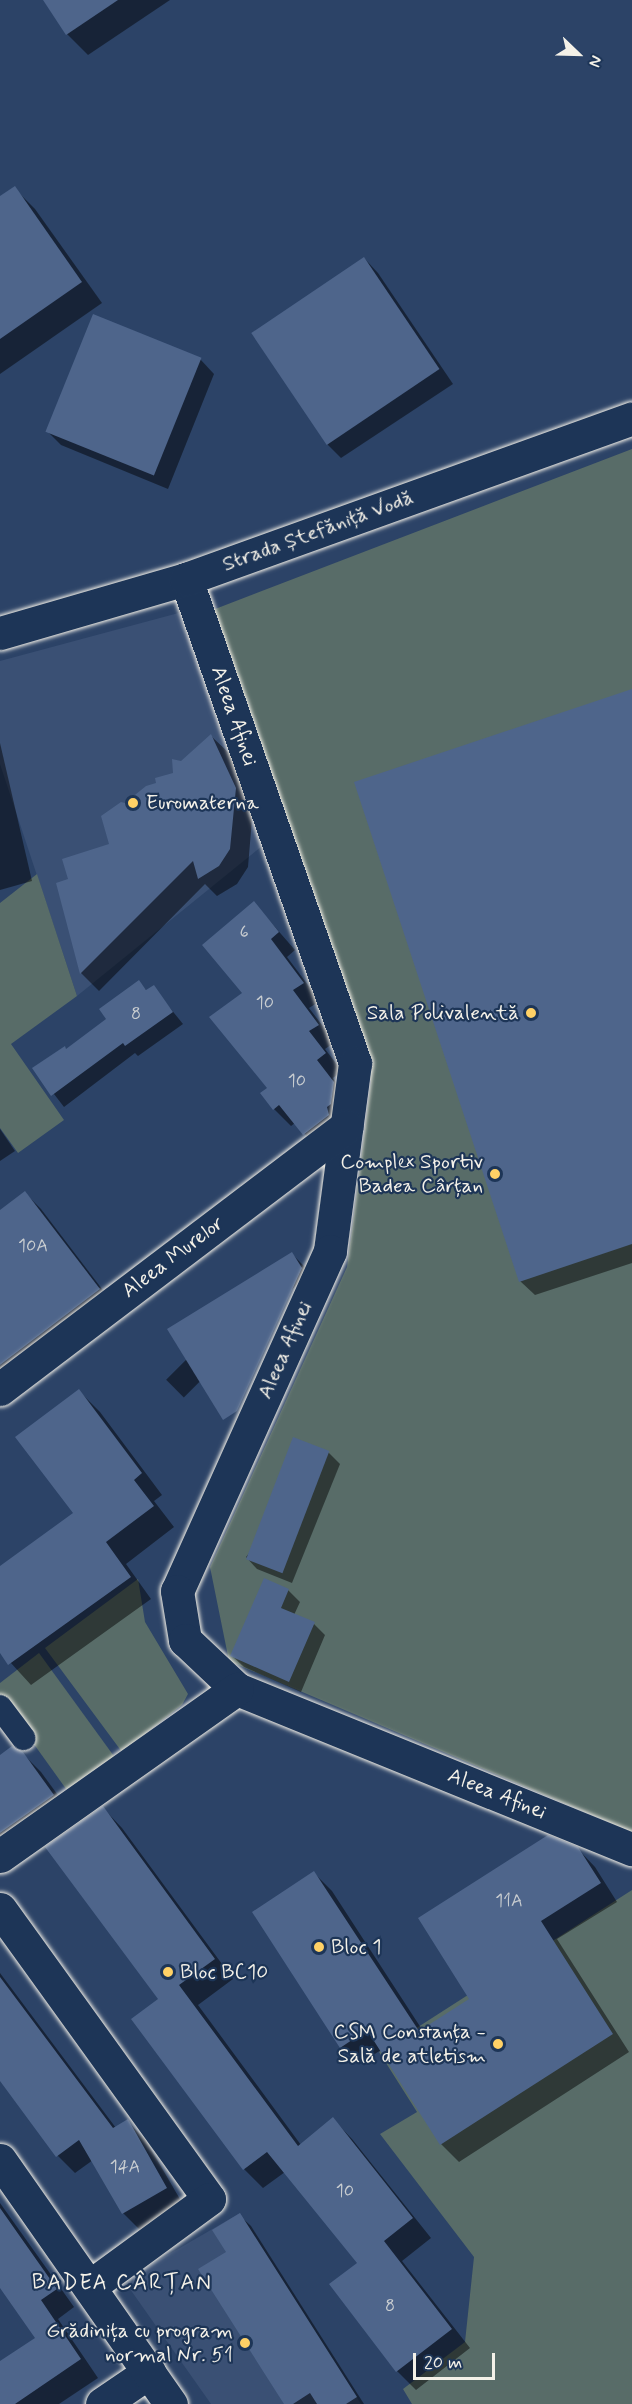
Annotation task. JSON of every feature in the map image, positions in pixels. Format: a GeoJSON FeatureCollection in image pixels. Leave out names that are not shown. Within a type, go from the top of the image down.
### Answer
{"type":"FeatureCollection","features":[{"type":"Feature","properties":{"kind":"street","name":"Strada Ștefăniță Vodă"},"geometry":{"type":"LineString","coordinates":[[0,633],[186,579],[632,418]]}},
{"type":"Feature","properties":{"kind":"street","name":"Aleea Afinei"},"geometry":{"type":"LineString","coordinates":[[186,579],[354,1063],[330,1251],[177,1590],[185,1640],[237,1689],[632,1849]]}},
{"type":"Feature","properties":{"kind":"street","name":"Aleea Murelor"},"geometry":{"type":"LineString","coordinates":[[0,1389],[346,1126]]}},
{"type":"Feature","properties":{"kind":"street"},"geometry":{"type":"LineString","coordinates":[[0,1856],[237,1689]]}},
{"type":"Feature","properties":{"kind":"street"},"geometry":{"type":"LineString","coordinates":[[0,1707],[23,1738]]}},
{"type":"Feature","properties":{"kind":"street"},"geometry":{"type":"LineString","coordinates":[[0,1909],[209,2199],[90,2286]]}},
{"type":"Feature","properties":{"kind":"street"},"geometry":{"type":"LineString","coordinates":[[0,2160],[171,2404]]}},
{"type":"Feature","properties":{"kind":"street"},"geometry":{"type":"LineString","coordinates":[[102,2404],[149,2372]]}},
{"type":"Feature","properties":{"kind":"shaded area","name":"Euromaterna"},"geometry":{"type":"Polygon","coordinates":[[[186,611],[267,842],[77,996],[0,764],[0,661],[186,611]]]}},
{"type":"Feature","properties":{"kind":"shaded area","name":"Grădinița cu program normal Nr. 51"},"geometry":{"type":"Polygon","coordinates":[[[240,2213],[361,2404],[211,2404],[130,2289],[135,2274],[240,2213]]]}},
{"type":"Feature","properties":{"kind":"green space","name":"Complex Sportiv Badea Cârțan"},"geometry":{"type":"Polygon","coordinates":[[[632,449],[632,1832],[229,1661],[210,1567],[347,1267],[371,1081],[210,611],[632,449]]]}},
{"type":"Feature","properties":{"kind":"green space"},"geometry":{"type":"Polygon","coordinates":[[[37,874],[77,996],[11,1044],[64,1120],[18,1153],[0,1128],[0,903],[37,874]]]}},
{"type":"Feature","properties":{"kind":"green space"},"geometry":{"type":"Polygon","coordinates":[[[138,1579],[145,1622],[188,1694],[182,1705],[122,1752],[45,1648],[138,1579]]]}},
{"type":"Feature","properties":{"kind":"green space"},"geometry":{"type":"Polygon","coordinates":[[[39,1653],[116,1759],[69,1793],[0,1697],[0,1683],[39,1653]]]}},
{"type":"Feature","properties":{"kind":"green space"},"geometry":{"type":"Polygon","coordinates":[[[632,1890],[632,2404],[412,2404],[403,2389],[465,2342],[474,2257],[380,2134],[417,2112],[379,2052],[632,1890]]]}},
{"type":"Feature","properties":{"kind":"building"},"geometry":{"type":"Polygon","coordinates":[[[43,0],[118,0],[66,35],[43,0]]]}},
{"type":"Feature","properties":{"kind":"building"},"geometry":{"type":"Polygon","coordinates":[[[15,186],[82,282],[0,339],[0,196],[15,186]]]}},
{"type":"Feature","properties":{"kind":"building"},"geometry":{"type":"Polygon","coordinates":[[[364,257],[439,369],[327,445],[251,333],[364,257]]]}},
{"type":"Feature","properties":{"kind":"building"},"geometry":{"type":"Polygon","coordinates":[[[93,314],[201,358],[154,476],[45,432],[93,314]]]}},
{"type":"Feature","properties":{"kind":"building","name":"Sala Polivalentă"},"geometry":{"type":"Polygon","coordinates":[[[632,689],[632,1244],[519,1282],[354,782],[632,689]]]}},
{"type":"Feature","properties":{"kind":"building"},"geometry":{"type":"Polygon","coordinates":[[[211,734],[236,788],[230,849],[219,866],[198,879],[193,861],[80,974],[56,883],[68,879],[62,859],[109,844],[101,816],[121,802],[125,803],[146,786],[156,783],[155,778],[173,773],[172,759],[181,761],[211,734]]]}},
{"type":"Feature","properties":{"kind":"building"},"geometry":{"type":"Polygon","coordinates":[[[254,901],[279,932],[271,939],[304,983],[293,990],[319,1025],[309,1031],[326,1053],[317,1060],[334,1082],[331,1104],[327,1107],[329,1115],[303,1135],[279,1105],[273,1110],[260,1093],[267,1088],[209,1017],[242,993],[202,945],[254,901]]]}},
{"type":"Feature","properties":{"kind":"building"},"geometry":{"type":"Polygon","coordinates":[[[139,980],[146,990],[154,985],[173,1012],[125,1046],[123,1043],[51,1096],[32,1068],[65,1046],[66,1049],[106,1019],[99,1009],[139,980]]]}},
{"type":"Feature","properties":{"kind":"building"},"geometry":{"type":"Polygon","coordinates":[[[25,1191],[100,1289],[0,1365],[0,1210],[25,1191]]]}},
{"type":"Feature","properties":{"kind":"building"},"geometry":{"type":"Polygon","coordinates":[[[292,1252],[302,1268],[237,1411],[223,1420],[167,1329],[292,1252]]]}},
{"type":"Feature","properties":{"kind":"building"},"geometry":{"type":"Polygon","coordinates":[[[79,1389],[142,1473],[134,1480],[154,1506],[106,1542],[131,1577],[8,1665],[0,1653],[0,1566],[73,1513],[15,1437],[79,1389]]]}},
{"type":"Feature","properties":{"kind":"building"},"geometry":{"type":"Polygon","coordinates":[[[293,1437],[329,1451],[282,1573],[246,1559],[293,1437]]]}},
{"type":"Feature","properties":{"kind":"building"},"geometry":{"type":"Polygon","coordinates":[[[264,1578],[289,1589],[281,1608],[315,1622],[289,1682],[230,1656],[264,1578]]]}},
{"type":"Feature","properties":{"kind":"building"},"geometry":{"type":"Polygon","coordinates":[[[12,1746],[23,1752],[54,1795],[0,1833],[0,1755],[12,1746]]]}},
{"type":"Feature","properties":{"kind":"building"},"geometry":{"type":"Polygon","coordinates":[[[103,1806],[215,1959],[179,1985],[298,2146],[333,2117],[413,2218],[384,2241],[452,2329],[396,2372],[329,2284],[357,2263],[267,2152],[243,2170],[131,2019],[158,1999],[45,1847],[103,1806]]]}},
{"type":"Feature","properties":{"kind":"building"},"geometry":{"type":"Polygon","coordinates":[[[548,1835],[578,1847],[601,1883],[541,1921],[613,2034],[440,2145],[367,2030],[340,2048],[252,1912],[314,1871],[419,2031],[469,1999],[418,1918],[548,1835]]]}},
{"type":"Feature","properties":{"kind":"building"},"geometry":{"type":"Polygon","coordinates":[[[0,1977],[113,2128],[128,2119],[167,2188],[122,2214],[79,2140],[56,2157],[0,2081],[0,1977]]]}},
{"type":"Feature","properties":{"kind":"building"},"geometry":{"type":"Polygon","coordinates":[[[0,2208],[57,2289],[41,2300],[81,2359],[15,2404],[0,2404],[0,2361],[35,2338],[0,2288],[0,2208]]]}},
{"type":"Feature","properties":{"kind":"building"},"geometry":{"type":"Polygon","coordinates":[[[240,2213],[357,2397],[346,2404],[317,2404],[310,2393],[293,2404],[284,2404],[198,2269],[226,2252],[212,2230],[240,2213]]]}},
{"type":"Feature","properties":{"kind":"place","name":"Euromaterna"},"geometry":{"type":"Point","coordinates":[133,803]}},
{"type":"Feature","properties":{"kind":"place","name":"Sala Polivalentă"},"geometry":{"type":"Point","coordinates":[531,1013]}},
{"type":"Feature","properties":{"kind":"place","name":"Complex Sportiv Badea Cârțan"},"geometry":{"type":"Point","coordinates":[495,1174]}},
{"type":"Feature","properties":{"kind":"place","name":"Bloc 1"},"geometry":{"type":"Point","coordinates":[319,1947]}},
{"type":"Feature","properties":{"kind":"place","name":"Bloc BC10"},"geometry":{"type":"Point","coordinates":[168,1972]}},
{"type":"Feature","properties":{"kind":"place","name":"CSM Constanța - Sală de atletism"},"geometry":{"type":"Point","coordinates":[498,2044]}},
{"type":"Feature","properties":{"kind":"place","name":"Grădinița cu program normal Nr. 51"},"geometry":{"type":"Point","coordinates":[245,2343]}},
{"type":"Feature","properties":{"kind":"district","name":"BADEA CÂRȚAN"},"geometry":{"type":"Point","coordinates":[122,2284]}}]}
